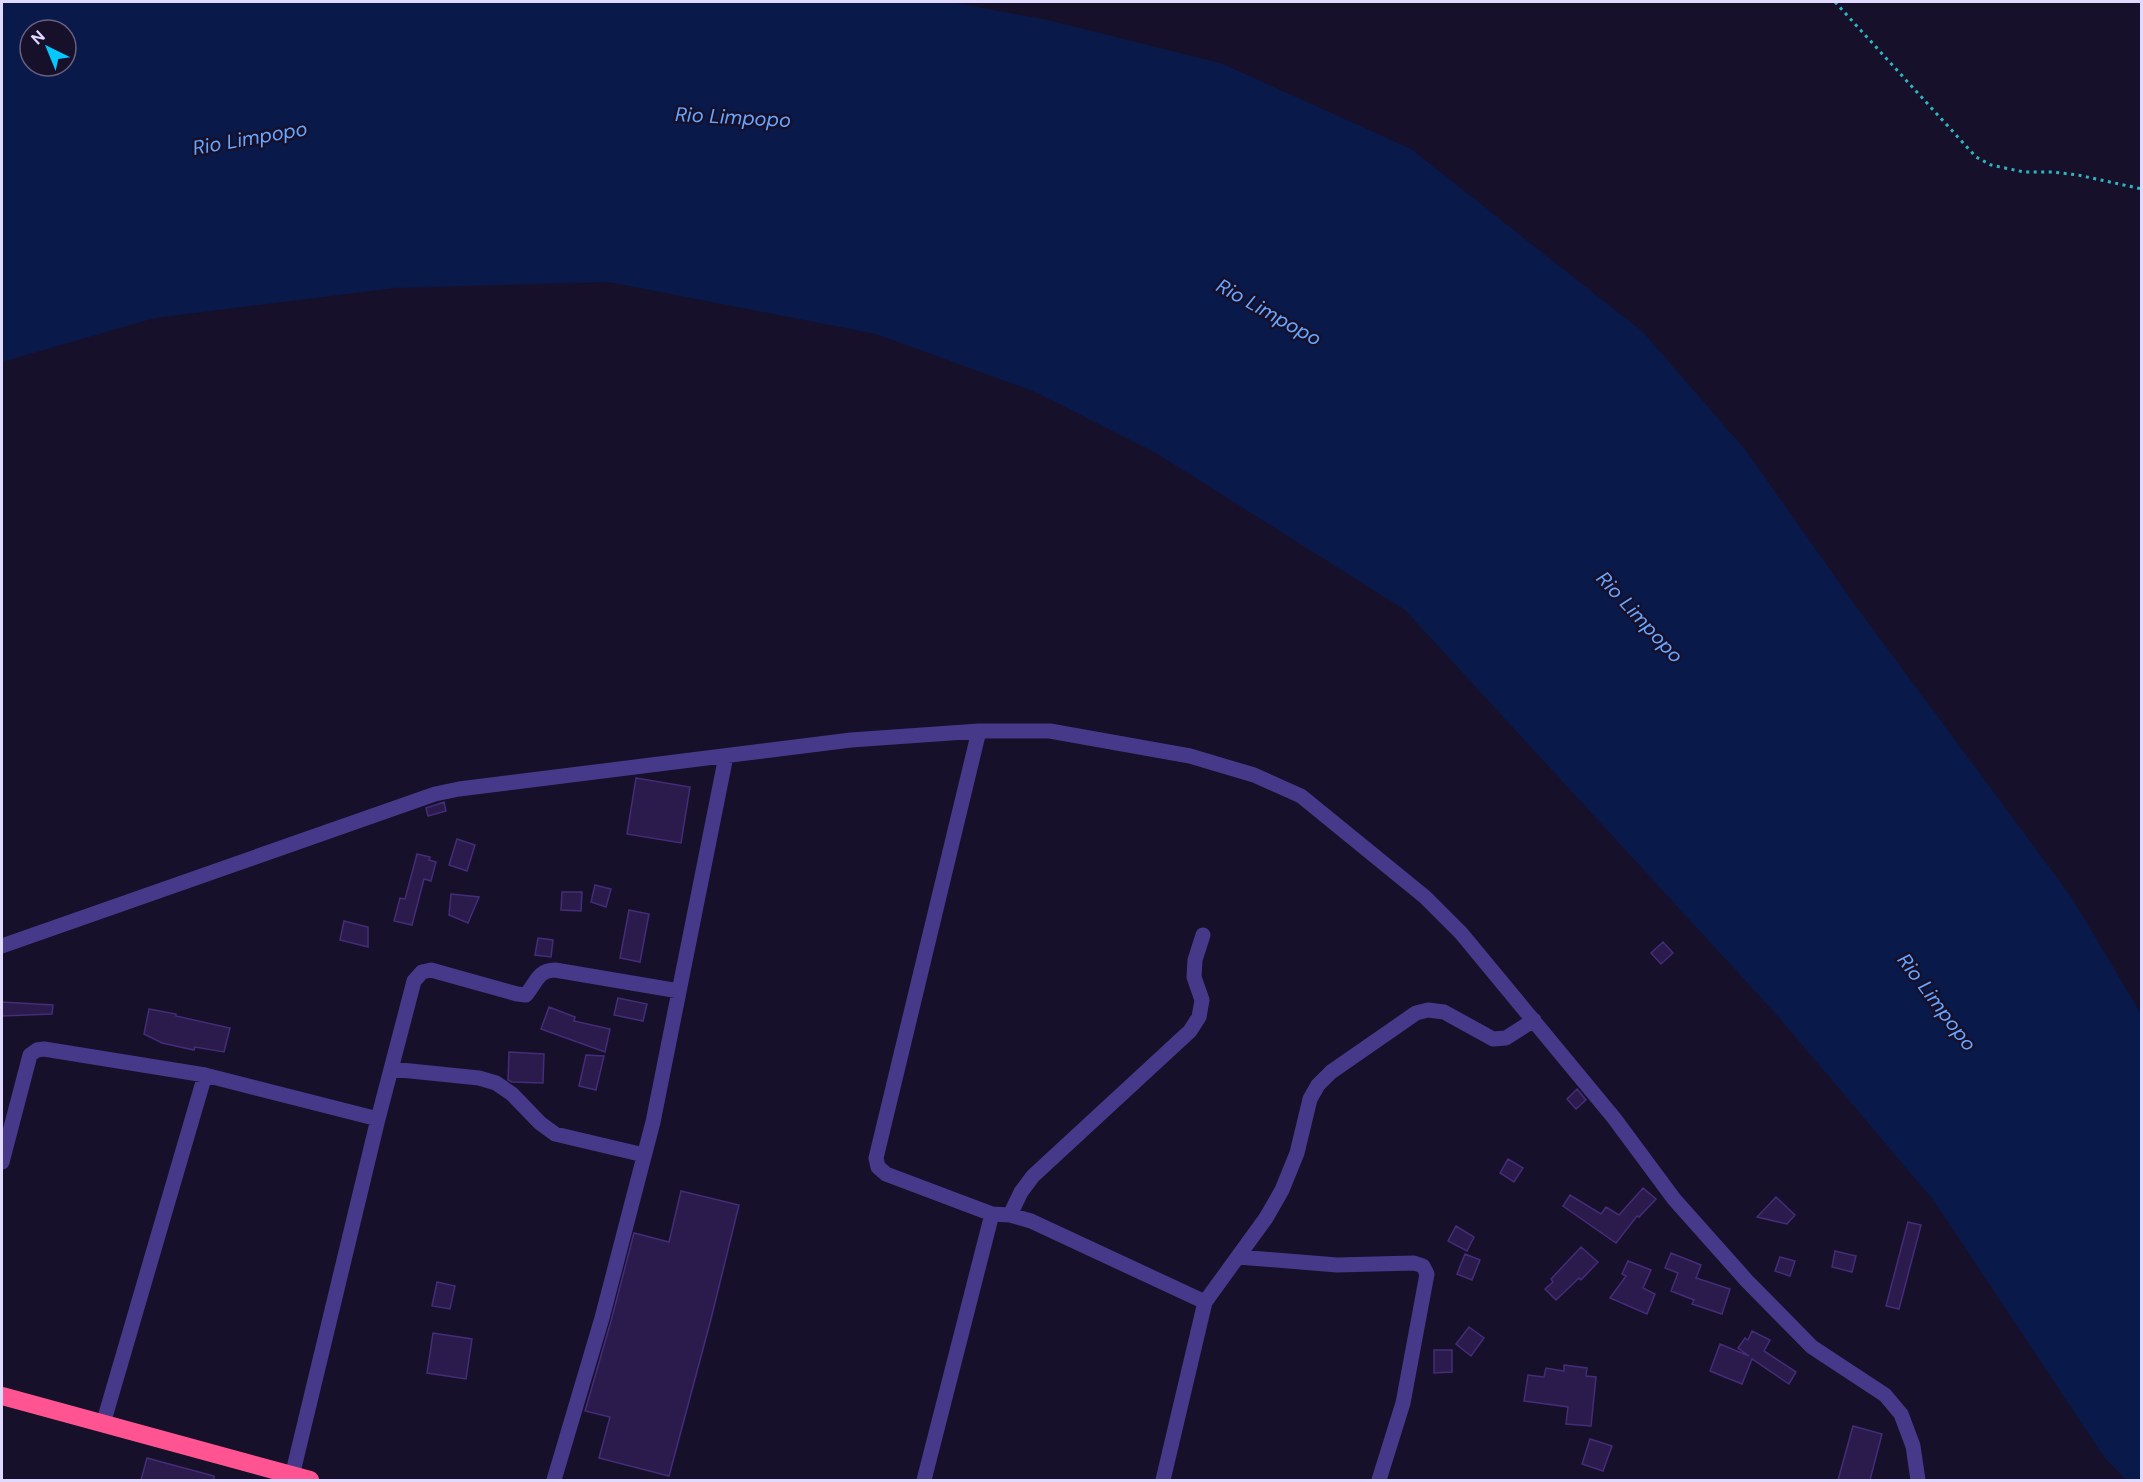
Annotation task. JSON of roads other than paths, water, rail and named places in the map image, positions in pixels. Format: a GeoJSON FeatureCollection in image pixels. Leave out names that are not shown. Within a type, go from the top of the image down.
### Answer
{"type":"FeatureCollection","features":[{"type":"Feature","properties":{"kind":"highway"},"geometry":{"type":"LineString","coordinates":[[2,1396],[301,1478]]}},
{"type":"Feature","properties":{"kind":"street"},"geometry":{"type":"LineString","coordinates":[[979,731],[876,1158],[878,1167],[886,1174],[992,1214],[1010,1215],[1031,1221],[1205,1302]]}},
{"type":"Feature","properties":{"kind":"street"},"geometry":{"type":"LineString","coordinates":[[2,946],[435,794],[459,789],[851,740],[979,731],[1050,731],[1190,756],[1254,775],[1301,796],[1425,897],[1461,933],[1534,1020],[1614,1118],[1674,1199],[1747,1281],[1812,1347],[1886,1395],[1901,1414],[1913,1446],[1918,1480]]}},
{"type":"Feature","properties":{"kind":"street"},"geometry":{"type":"LineString","coordinates":[[554,1480],[602,1318],[653,1122],[726,756]]}},
{"type":"Feature","properties":{"kind":"street"},"geometry":{"type":"LineString","coordinates":[[1010,1215],[1021,1192],[1033,1176],[1190,1031],[1199,1017],[1202,1000],[1194,977],[1195,960],[1203,935]]}},
{"type":"Feature","properties":{"kind":"street"},"geometry":{"type":"LineString","coordinates":[[301,1478],[378,1119],[414,981],[422,972],[430,970],[526,995],[540,974],[555,969],[679,991]]}},
{"type":"Feature","properties":{"kind":"street"},"geometry":{"type":"LineString","coordinates":[[1163,1480],[1205,1302],[1266,1218],[1282,1190],[1297,1153],[1310,1099],[1318,1085],[1332,1072],[1416,1013],[1428,1010],[1444,1012],[1493,1039],[1506,1038],[1534,1020]]}},
{"type":"Feature","properties":{"kind":"street"},"geometry":{"type":"LineString","coordinates":[[2,1162],[30,1055],[37,1050],[44,1049],[205,1075],[378,1119]]}},
{"type":"Feature","properties":{"kind":"street"},"geometry":{"type":"LineString","coordinates":[[391,1069],[479,1078],[496,1083],[512,1094],[540,1123],[555,1134],[644,1155]]}},
{"type":"Feature","properties":{"kind":"street"},"geometry":{"type":"LineString","coordinates":[[103,1424],[205,1075]]}},
{"type":"Feature","properties":{"kind":"street"},"geometry":{"type":"LineString","coordinates":[[924,1480],[992,1214]]}},
{"type":"Feature","properties":{"kind":"street"},"geometry":{"type":"LineString","coordinates":[[1238,1257],[1337,1264],[1414,1263],[1423,1266],[1427,1274],[1403,1403],[1379,1480]]}},
{"type":"Feature","properties":{"kind":"water","name":"Rio Limpopo"},"geometry":{"type":"Polygon","coordinates":[[[2,2],[951,2],[1048,20],[1223,64],[1411,149],[1643,332],[1747,452],[1855,605],[2072,898],[2141,1014],[2141,1480],[2126,1480],[2104,1457],[1934,1201],[1776,1014],[1405,610],[1156,453],[1035,392],[876,334],[609,282],[394,288],[155,318],[2,362],[2,2]]]}}]}
